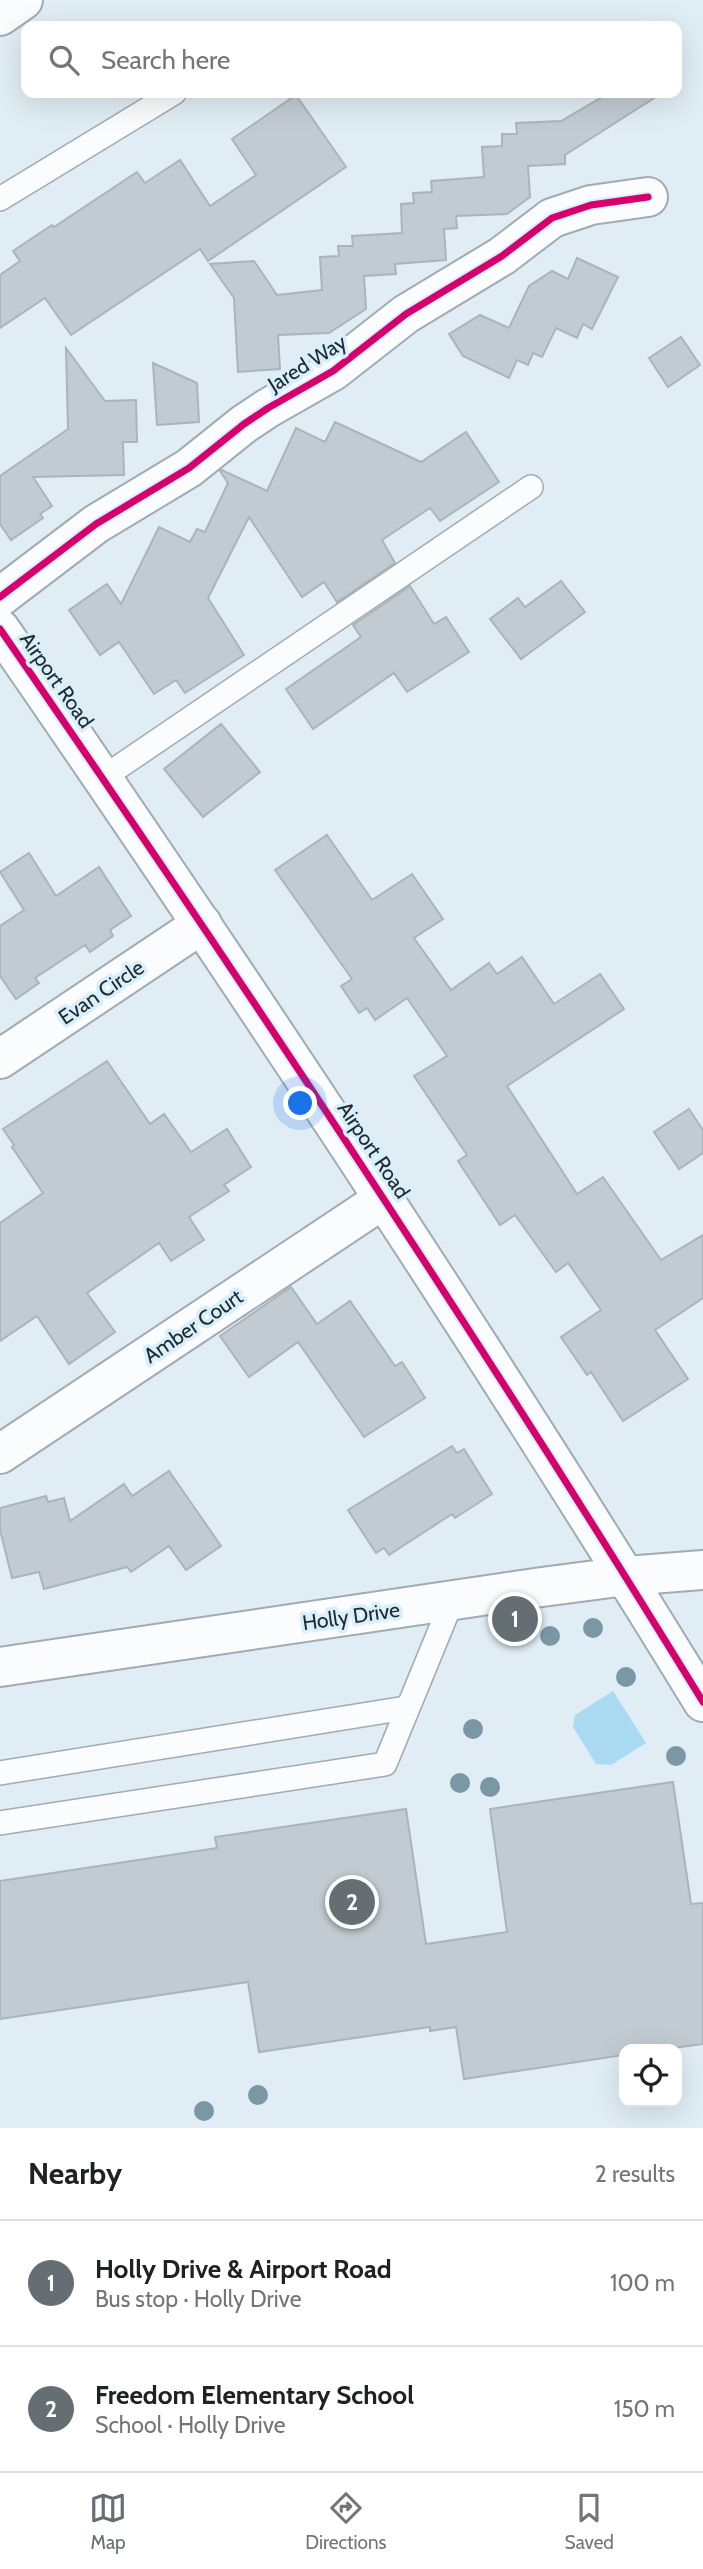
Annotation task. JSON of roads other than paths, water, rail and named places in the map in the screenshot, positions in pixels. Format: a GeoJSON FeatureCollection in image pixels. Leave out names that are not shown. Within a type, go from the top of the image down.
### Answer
{"type":"FeatureCollection","features":[{"type":"Feature","properties":{"kind":"street"},"geometry":{"type":"LineString","coordinates":[[0,16],[23,0]]}},
{"type":"Feature","properties":{"kind":"street","name":"Jared Way"},"geometry":{"type":"LineString","coordinates":[[0,597],[96,524],[189,468],[244,424],[333,371],[406,314],[502,256],[552,218],[592,205],[648,197]]}},
{"type":"Feature","properties":{"kind":"street","name":"Airport Road"},"geometry":{"type":"LineString","coordinates":[[3,640],[104,777],[385,1198],[626,1576],[703,1702]]}},
{"type":"Feature","properties":{"kind":"street","name":"Evan Circle"},"geometry":{"type":"LineString","coordinates":[[0,1059],[202,924]]}},
{"type":"Feature","properties":{"kind":"street","name":"Amber Court"},"geometry":{"type":"LineString","coordinates":[[0,1454],[385,1198]]}},
{"type":"Feature","properties":{"kind":"street","name":"Holly Drive"},"geometry":{"type":"LineString","coordinates":[[0,1667],[626,1576],[703,1570]]}},
{"type":"Feature","properties":{"kind":"lane"},"geometry":{"type":"LineString","coordinates":[[0,199],[166,98]]}},
{"type":"Feature","properties":{"kind":"lane"},"geometry":{"type":"LineString","coordinates":[[104,777],[531,487]]}},
{"type":"Feature","properties":{"kind":"lane"},"geometry":{"type":"LineString","coordinates":[[0,1822],[385,1764],[452,1601]]}},
{"type":"Feature","properties":{"kind":"lane"},"geometry":{"type":"LineString","coordinates":[[0,1773],[406,1708]]}},
{"type":"Feature","properties":{"kind":"place","name":"Holly Drive & Airport Road"},"geometry":{"type":"Point","coordinates":[515,1619]}},
{"type":"Feature","properties":{"kind":"place","name":"Freedom Elementary School"},"geometry":{"type":"Point","coordinates":[352,1902]}}]}
